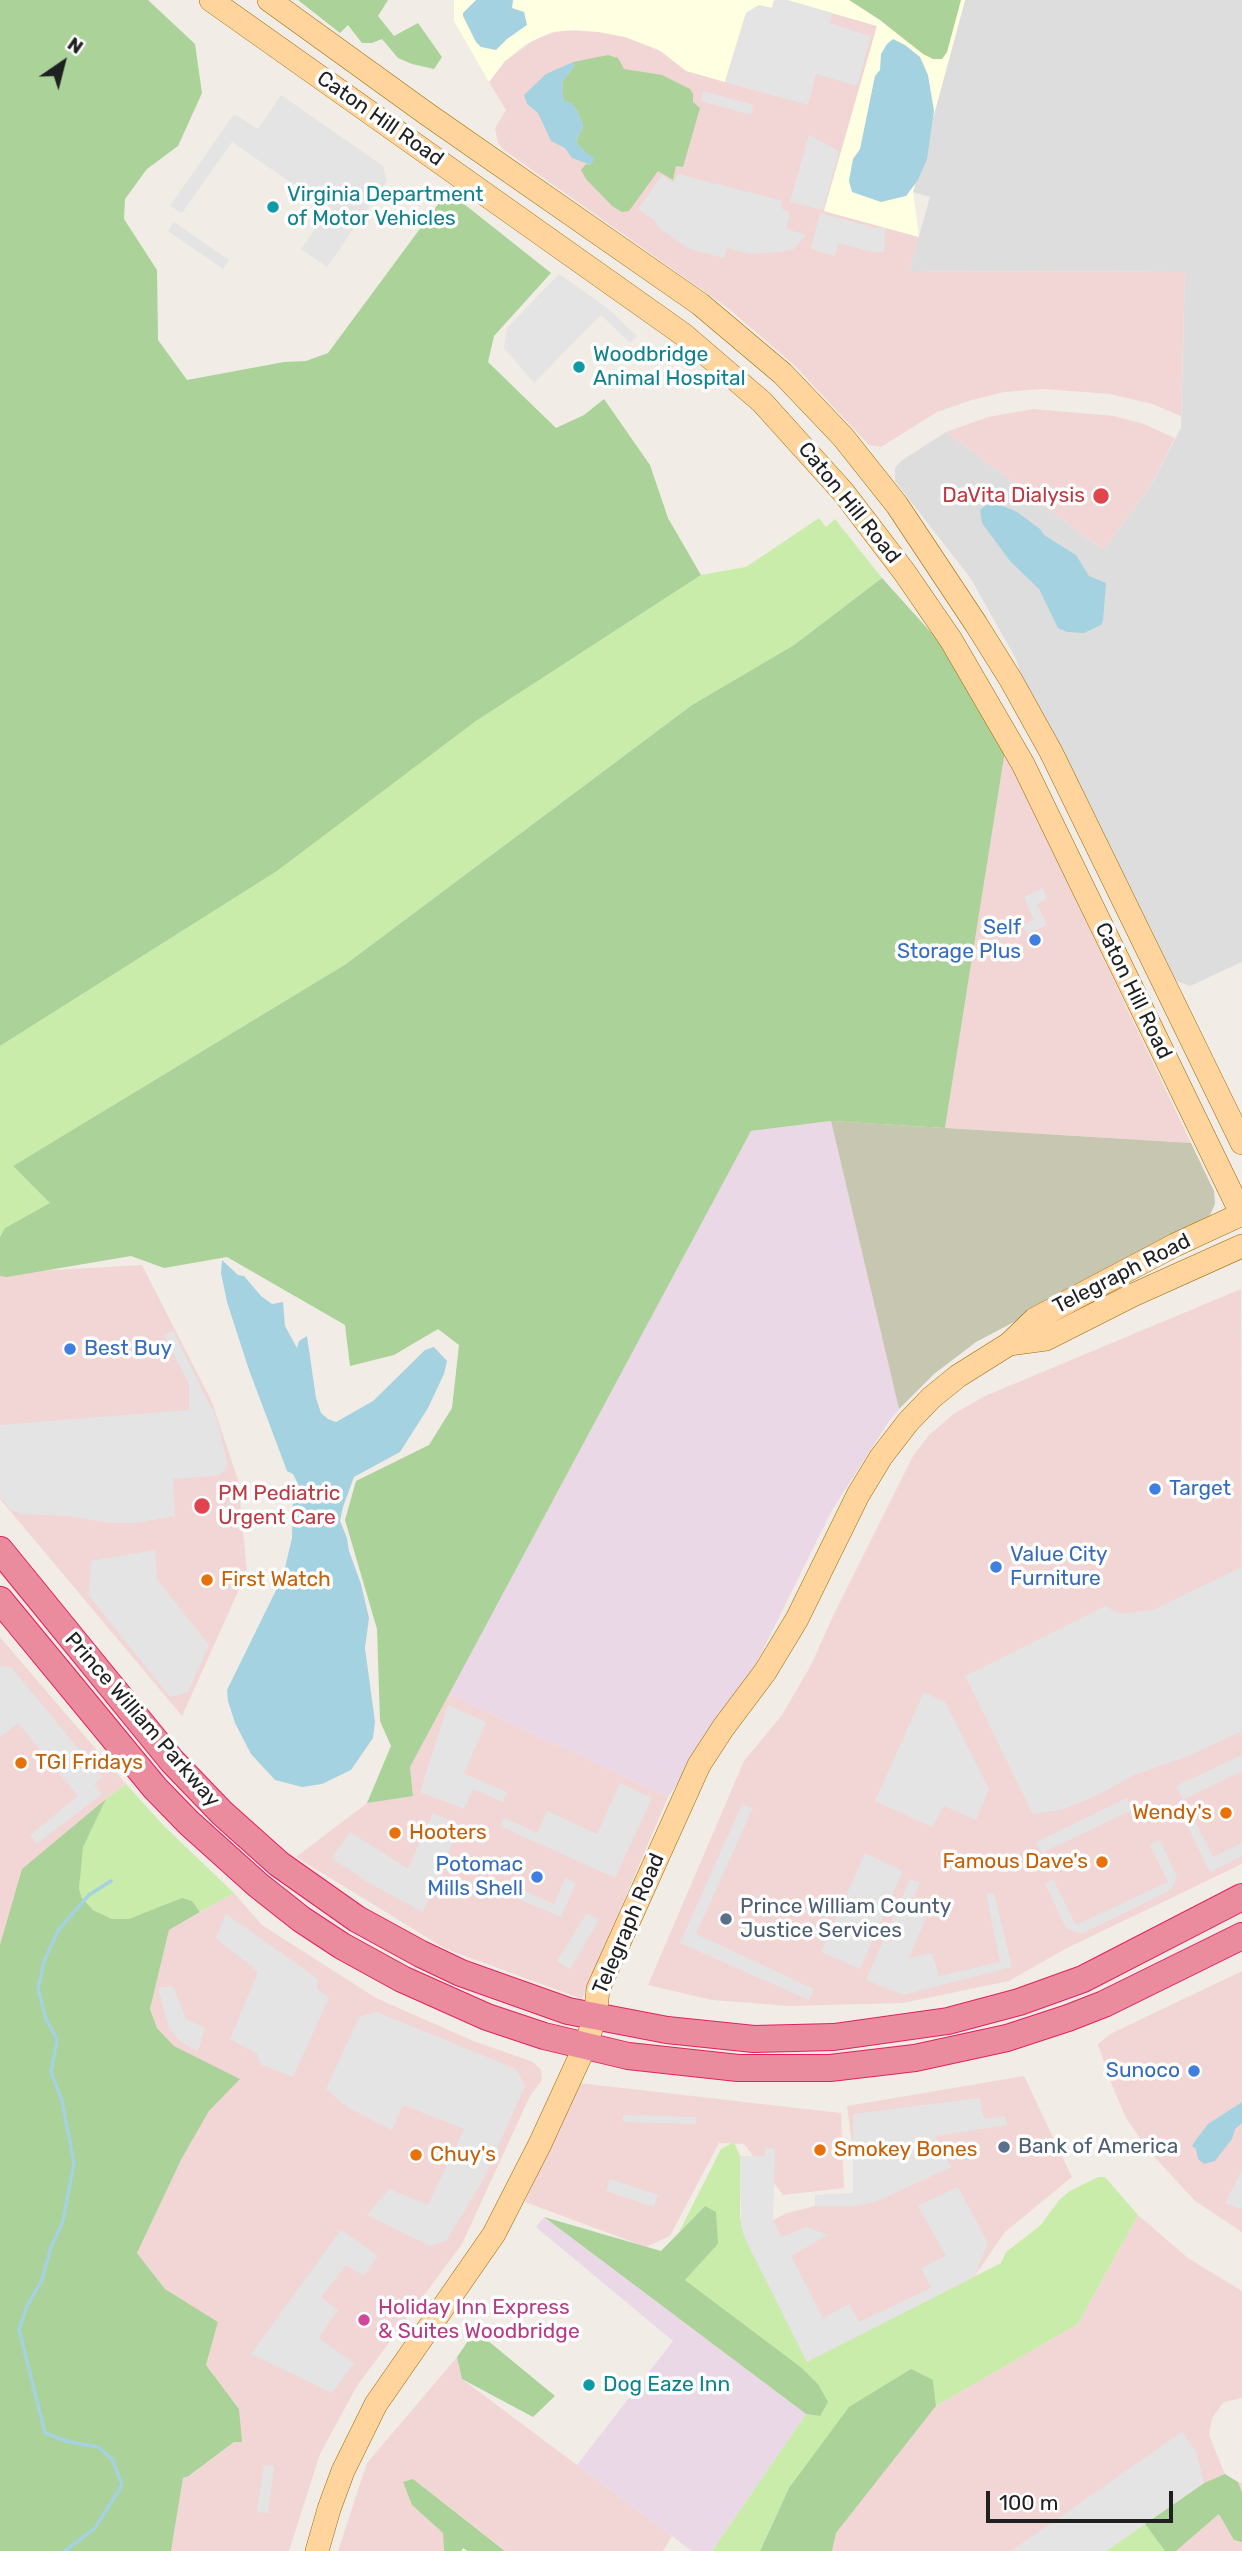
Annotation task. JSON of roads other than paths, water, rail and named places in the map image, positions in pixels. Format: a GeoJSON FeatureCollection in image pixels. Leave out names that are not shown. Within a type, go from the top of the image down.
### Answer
{"type":"FeatureCollection","features":[{"type":"Feature","properties":{"kind":"highway","name":"Prince William Parkway"},"geometry":{"type":"LineString","coordinates":[[0,1550],[172,1761],[236,1826],[279,1864],[357,1919],[421,1954],[461,1973],[524,1997],[595,2018],[667,2031],[754,2039],[834,2037],[948,2021],[996,2009],[1083,1979],[1242,1898]]}},
{"type":"Feature","properties":{"kind":"highway","name":"Prince William Parkway"},"geometry":{"type":"LineString","coordinates":[[0,1600],[178,1813],[279,1902],[354,1952],[429,1992],[487,2017],[585,2046],[667,2062],[738,2068],[830,2068],[915,2058],[1007,2038],[1068,2018],[1104,2004],[1242,1936]]}},
{"type":"Feature","properties":{"kind":"main road","name":"Caton Hill Road"},"geometry":{"type":"LineString","coordinates":[[211,0],[684,335],[762,402],[844,492],[951,640],[1011,743],[1242,1214]]}},
{"type":"Feature","properties":{"kind":"main road","name":"Caton Hill Road"},"geometry":{"type":"LineString","coordinates":[[269,0],[427,114],[701,304],[783,374],[843,437],[903,515],[1011,680],[1051,752],[1242,1143]]}},
{"type":"Feature","properties":{"kind":"main road","name":"Telegraph Road"},"geometry":{"type":"LineString","coordinates":[[317,2551],[328,2509],[343,2471],[376,2404],[494,2234],[540,2144],[585,2046],[595,2018],[598,1989],[699,1765],[765,1672],[797,1619],[870,1473],[893,1441],[931,1398],[958,1376],[1009,1344],[1035,1319],[1175,1245],[1242,1214]]}},
{"type":"Feature","properties":{"kind":"main road","name":"Telegraph Road"},"geometry":{"type":"LineString","coordinates":[[1009,1344],[1046,1339],[1133,1295],[1242,1246]]}},
{"type":"Feature","properties":{"kind":"water"},"geometry":{"type":"Polygon","coordinates":[[[476,0],[513,0],[512,8],[524,12],[527,25],[496,50],[481,47],[463,16],[476,0]]]}},
{"type":"Feature","properties":{"kind":"water"},"geometry":{"type":"Polygon","coordinates":[[[893,39],[920,57],[928,75],[934,111],[927,159],[918,180],[906,196],[881,202],[852,192],[849,181],[853,159],[860,149],[875,76],[880,70],[881,54],[893,39]]]}},
{"type":"Feature","properties":{"kind":"water"},"geometry":{"type":"Polygon","coordinates":[[[573,62],[574,67],[563,80],[562,92],[564,100],[577,110],[582,122],[583,127],[576,142],[595,158],[591,165],[572,158],[565,148],[551,141],[538,113],[527,104],[524,95],[546,74],[573,62]]]}},
{"type":"Feature","properties":{"kind":"water"},"geometry":{"type":"Polygon","coordinates":[[[988,503],[1017,512],[1044,535],[1076,555],[1089,576],[1106,583],[1101,625],[1084,633],[1067,632],[1058,628],[1039,589],[1010,561],[982,523],[980,510],[988,503]]]}},
{"type":"Feature","properties":{"kind":"water"},"geometry":{"type":"Polygon","coordinates":[[[222,1260],[238,1275],[244,1276],[261,1296],[272,1304],[283,1302],[285,1326],[297,1348],[299,1341],[307,1336],[316,1398],[321,1413],[328,1419],[336,1422],[373,1401],[425,1350],[434,1347],[447,1361],[428,1408],[400,1452],[354,1477],[343,1507],[340,1521],[369,1618],[365,1648],[375,1722],[373,1738],[351,1770],[322,1784],[302,1787],[275,1780],[251,1754],[235,1723],[228,1701],[227,1690],[283,1576],[292,1538],[293,1495],[297,1482],[293,1474],[287,1471],[249,1370],[227,1302],[221,1273],[222,1260]]]}},
{"type":"Feature","properties":{"kind":"water"},"geometry":{"type":"Polygon","coordinates":[[[1242,2102],[1242,2123],[1235,2129],[1232,2139],[1215,2161],[1204,2164],[1198,2159],[1196,2149],[1192,2146],[1195,2141],[1208,2124],[1242,2102]]]}},
{"type":"Feature","properties":{"kind":"waterway"},"geometry":{"type":"LineString","coordinates":[[65,2551],[95,2528],[122,2485],[112,2459],[98,2447],[66,2441],[45,2433],[19,2330],[27,2306],[42,2280],[50,2250],[63,2221],[74,2163],[62,2101],[51,2072],[57,2039],[46,2019],[38,1989],[44,1961],[59,1929],[89,1895],[111,1881]]}},
{"type":"Feature","properties":{"kind":"place","name":"Virginia Department of Motor Vehicles"},"geometry":{"type":"Point","coordinates":[273,207]}},
{"type":"Feature","properties":{"kind":"place","name":"Woodbridge Animal Hospital"},"geometry":{"type":"Point","coordinates":[579,367]}},
{"type":"Feature","properties":{"kind":"place","name":"DaVita Dialysis"},"geometry":{"type":"Point","coordinates":[1101,496]}},
{"type":"Feature","properties":{"kind":"place","name":"Self Storage Plus"},"geometry":{"type":"Point","coordinates":[1035,940]}},
{"type":"Feature","properties":{"kind":"place","name":"Best Buy"},"geometry":{"type":"Point","coordinates":[70,1349]}},
{"type":"Feature","properties":{"kind":"place","name":"Target"},"geometry":{"type":"Point","coordinates":[1155,1489]}},
{"type":"Feature","properties":{"kind":"place","name":"PM Pediatric Urgent Care"},"geometry":{"type":"Point","coordinates":[202,1506]}},
{"type":"Feature","properties":{"kind":"place","name":"Value City Furniture"},"geometry":{"type":"Point","coordinates":[996,1567]}},
{"type":"Feature","properties":{"kind":"place","name":"First Watch"},"geometry":{"type":"Point","coordinates":[207,1580]}},
{"type":"Feature","properties":{"kind":"place","name":"TGI Fridays"},"geometry":{"type":"Point","coordinates":[21,1763]}},
{"type":"Feature","properties":{"kind":"place","name":"Wendy's"},"geometry":{"type":"Point","coordinates":[1226,1813]}},
{"type":"Feature","properties":{"kind":"place","name":"Hooters"},"geometry":{"type":"Point","coordinates":[395,1833]}},
{"type":"Feature","properties":{"kind":"place","name":"Famous Dave's"},"geometry":{"type":"Point","coordinates":[1102,1862]}},
{"type":"Feature","properties":{"kind":"place","name":"Potomac Mills Shell"},"geometry":{"type":"Point","coordinates":[537,1877]}},
{"type":"Feature","properties":{"kind":"place","name":"Prince William County Justice Services"},"geometry":{"type":"Point","coordinates":[726,1919]}},
{"type":"Feature","properties":{"kind":"place","name":"Sunoco"},"geometry":{"type":"Point","coordinates":[1194,2071]}},
{"type":"Feature","properties":{"kind":"place","name":"Bank of America"},"geometry":{"type":"Point","coordinates":[1004,2147]}},
{"type":"Feature","properties":{"kind":"place","name":"Smokey Bones"},"geometry":{"type":"Point","coordinates":[820,2150]}},
{"type":"Feature","properties":{"kind":"place","name":"Chuy's"},"geometry":{"type":"Point","coordinates":[416,2155]}},
{"type":"Feature","properties":{"kind":"place","name":"Holiday Inn Express & Suites Woodbridge"},"geometry":{"type":"Point","coordinates":[364,2320]}},
{"type":"Feature","properties":{"kind":"place","name":"Dog Eaze Inn"},"geometry":{"type":"Point","coordinates":[589,2385]}}]}
